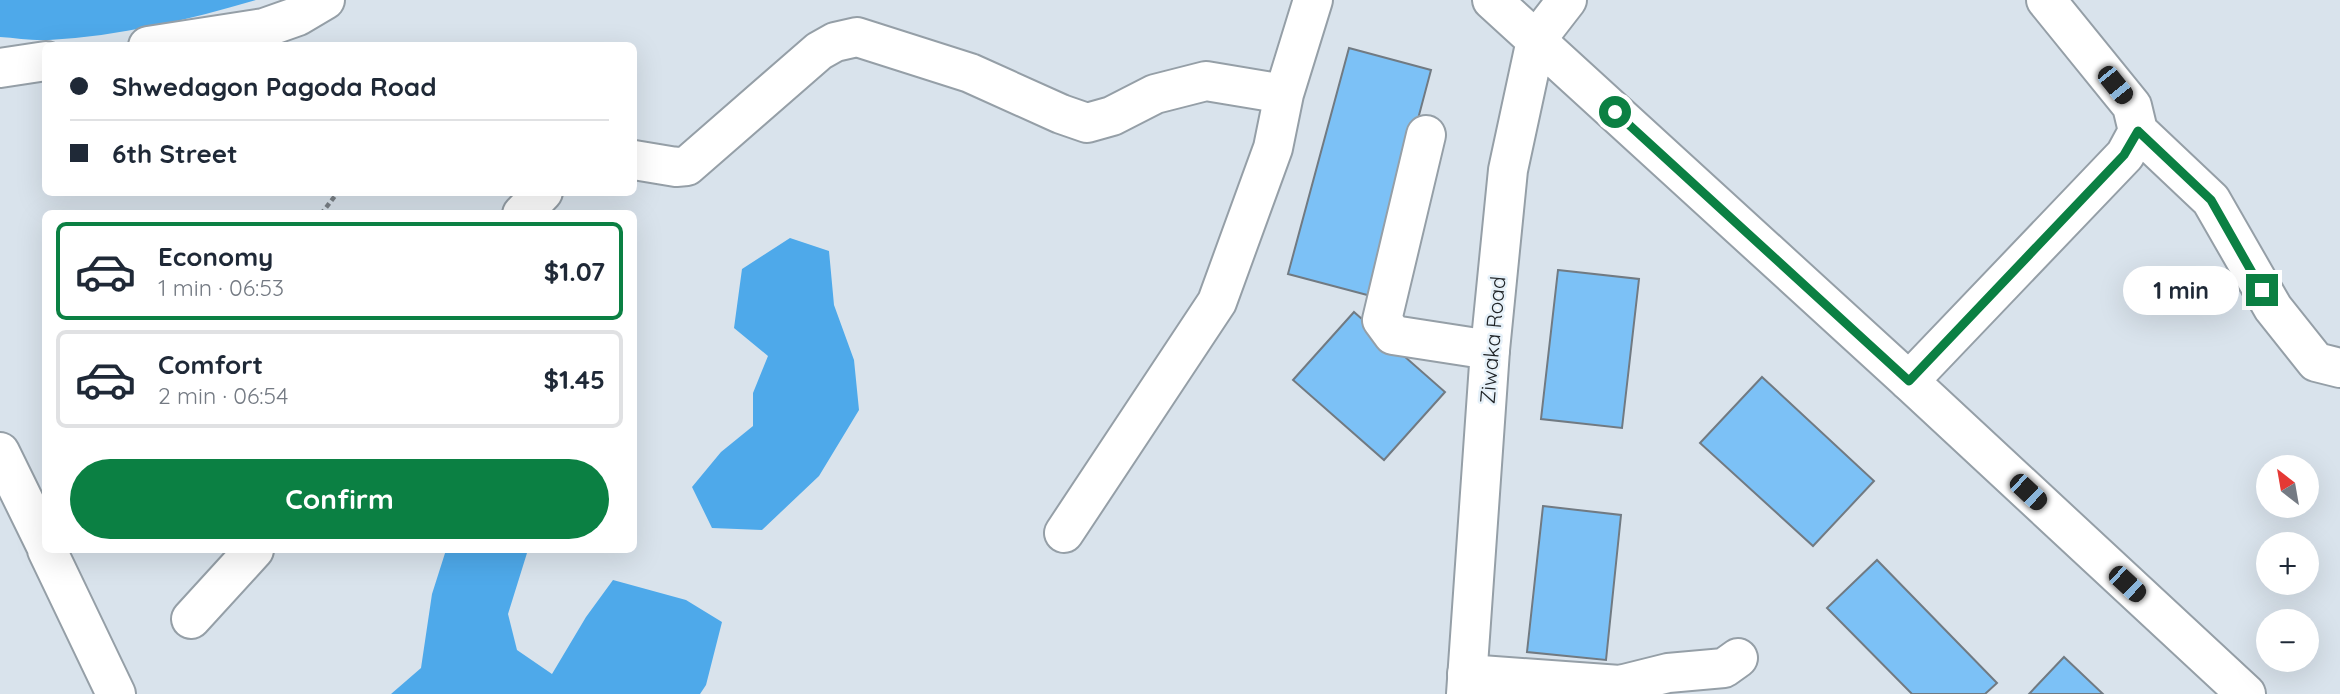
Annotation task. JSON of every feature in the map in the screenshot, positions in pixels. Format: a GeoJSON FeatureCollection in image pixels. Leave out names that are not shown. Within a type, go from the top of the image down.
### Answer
{"type":"FeatureCollection","features":[{"type":"Feature","properties":{"kind":"street"},"geometry":{"type":"LineString","coordinates":[[174,42],[264,28],[298,16],[325,0]]}},
{"type":"Feature","properties":{"kind":"street"},"geometry":{"type":"LineString","coordinates":[[1064,533],[1217,302],[1273,148],[1284,94],[1313,0]]}},
{"type":"Feature","properties":{"kind":"street"},"geometry":{"type":"LineString","coordinates":[[1492,0],[2246,694]]}},
{"type":"Feature","properties":{"kind":"street","name":"Ziwaka Road"},"geometry":{"type":"LineString","coordinates":[[1466,684],[1490,350],[1507,170],[1536,40],[1567,0]]}},
{"type":"Feature","properties":{"kind":"street"},"geometry":{"type":"LineString","coordinates":[[2046,0],[2132,106],[2138,131],[2211,200],[2273,308],[2316,362],[2340,368]]}},
{"type":"Feature","properties":{"kind":"street"},"geometry":{"type":"LineString","coordinates":[[637,160],[676,167],[687,166],[819,51],[835,42],[857,37],[970,73],[1087,123],[1112,116],[1155,94],[1206,81],[1284,94]]}},
{"type":"Feature","properties":{"kind":"street"},"geometry":{"type":"LineString","coordinates":[[0,68],[42,62]]}},
{"type":"Feature","properties":{"kind":"street"},"geometry":{"type":"LineString","coordinates":[[1909,381],[2124,155],[2138,131]]}},
{"type":"Feature","properties":{"kind":"street"},"geometry":{"type":"LineString","coordinates":[[1426,135],[1382,320],[1394,335],[1490,350]]}},
{"type":"Feature","properties":{"kind":"street"},"geometry":{"type":"LineString","coordinates":[[526,210],[540,196]]}},
{"type":"Feature","properties":{"kind":"street"},"geometry":{"type":"LineString","coordinates":[[0,452],[42,540]]}},
{"type":"Feature","properties":{"kind":"street"},"geometry":{"type":"LineString","coordinates":[[48,553],[116,694]]}},
{"type":"Feature","properties":{"kind":"street"},"geometry":{"type":"LineString","coordinates":[[191,619],[251,553]]}},
{"type":"Feature","properties":{"kind":"street"},"geometry":{"type":"LineString","coordinates":[[1466,684],[1620,685],[1668,673],[1724,668],[1738,658]]}},
{"type":"Feature","properties":{"kind":"path"},"geometry":{"type":"LineString","coordinates":[[324,210],[335,196]]}},
{"type":"Feature","properties":{"kind":"water"},"geometry":{"type":"Polygon","coordinates":[[[0,0],[256,0],[153,26],[101,35],[43,40],[0,37],[0,0]]]}},
{"type":"Feature","properties":{"kind":"water"},"geometry":{"type":"Polygon","coordinates":[[[790,238],[829,251],[834,305],[854,360],[859,410],[819,476],[762,530],[712,528],[692,487],[721,452],[753,426],[753,393],[768,356],[734,328],[742,269],[790,238]]]}},
{"type":"Feature","properties":{"kind":"water"},"geometry":{"type":"Polygon","coordinates":[[[445,553],[527,553],[508,614],[517,650],[552,674],[586,617],[613,580],[686,600],[722,622],[706,685],[700,694],[391,694],[421,668],[432,594],[445,553]]]}},
{"type":"Feature","properties":{"kind":"building"},"geometry":{"type":"Polygon","coordinates":[[[1349,48],[1431,70],[1371,296],[1288,274],[1349,48]]]}},
{"type":"Feature","properties":{"kind":"building"},"geometry":{"type":"Polygon","coordinates":[[[1558,270],[1639,279],[1622,428],[1541,419],[1558,270]]]}},
{"type":"Feature","properties":{"kind":"building"},"geometry":{"type":"Polygon","coordinates":[[[1354,312],[1445,392],[1384,460],[1293,380],[1354,312]]]}},
{"type":"Feature","properties":{"kind":"building"},"geometry":{"type":"Polygon","coordinates":[[[1762,377],[1874,481],[1813,546],[1700,443],[1762,377]]]}},
{"type":"Feature","properties":{"kind":"building"},"geometry":{"type":"Polygon","coordinates":[[[1543,506],[1621,515],[1606,660],[1527,652],[1543,506]]]}},
{"type":"Feature","properties":{"kind":"building"},"geometry":{"type":"Polygon","coordinates":[[[1877,560],[1997,683],[1985,694],[1912,694],[1827,608],[1877,560]]]}},
{"type":"Feature","properties":{"kind":"building"},"geometry":{"type":"Polygon","coordinates":[[[2064,657],[2103,694],[2029,694],[2064,657]]]}},
{"type":"Feature","properties":{"kind":"route"},"geometry":{"type":"LineString","coordinates":[[1615,112],[1909,381],[2124,155],[2138,131],[2211,200],[2262,290]]}}]}
